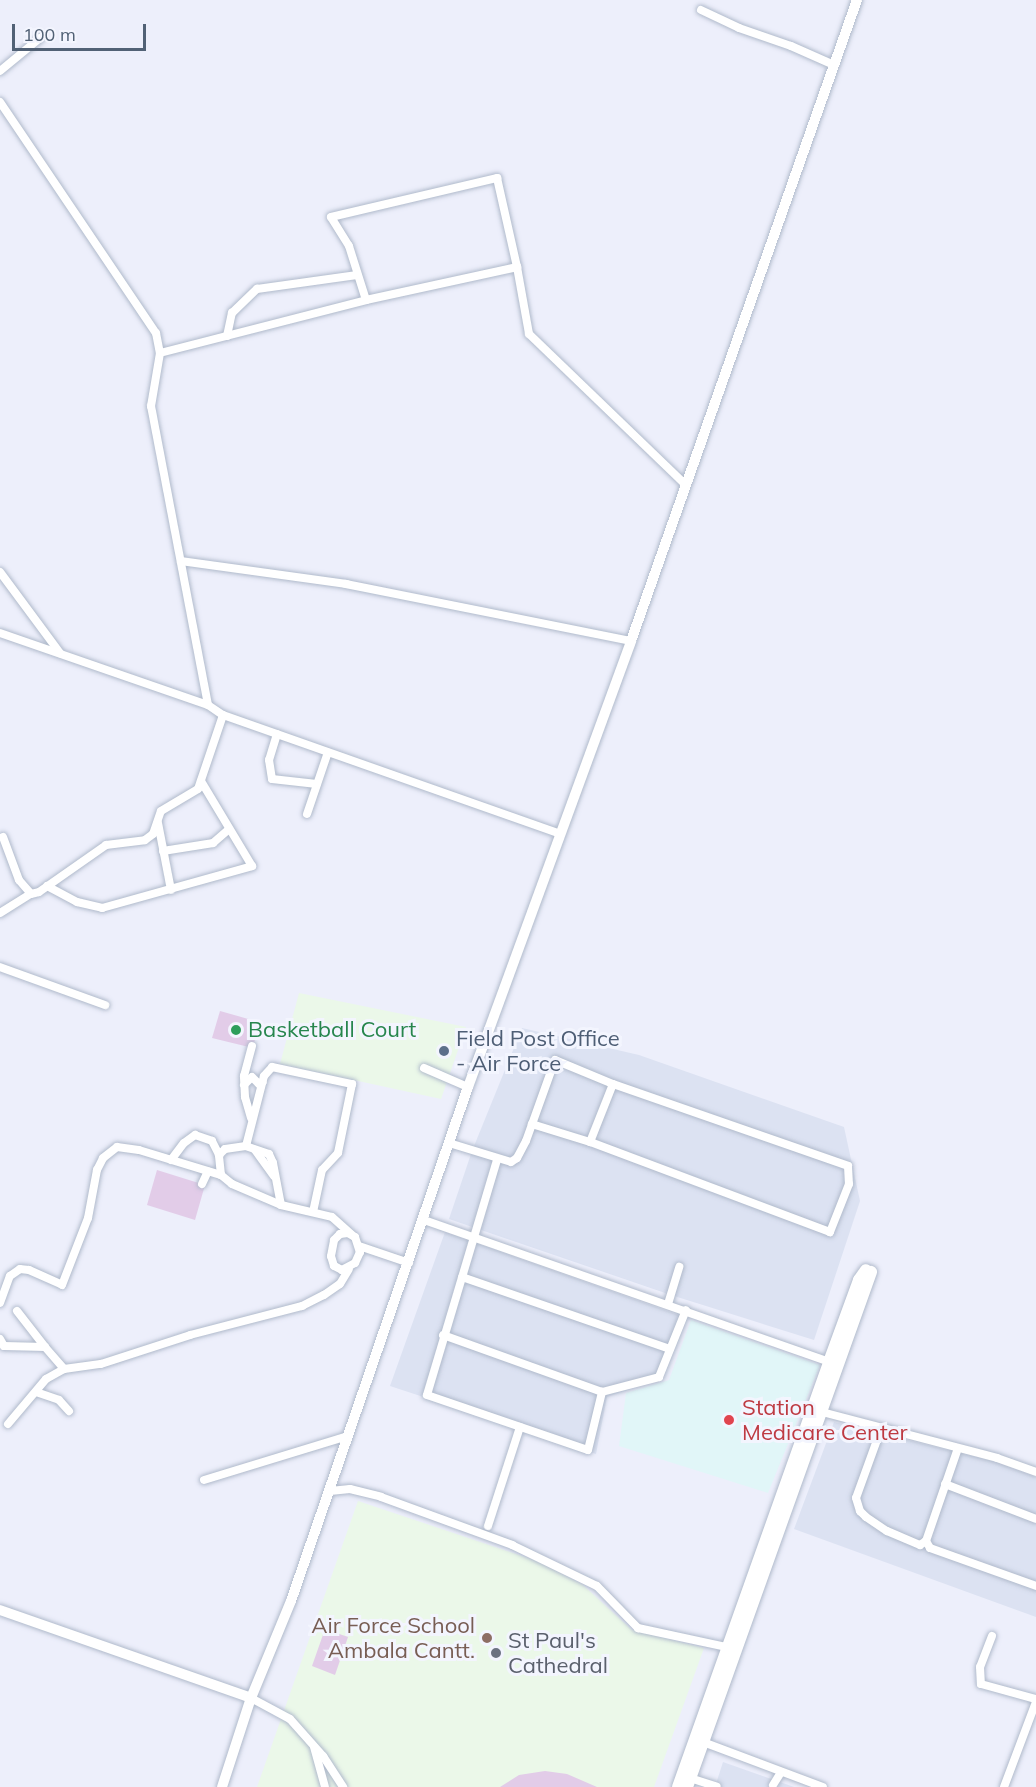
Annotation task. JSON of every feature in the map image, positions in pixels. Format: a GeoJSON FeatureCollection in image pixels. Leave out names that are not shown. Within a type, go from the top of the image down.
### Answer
{"type":"FeatureCollection","features":[{"type":"Feature","properties":{"kind":"main road"},"geometry":{"type":"LineString","coordinates":[[678,1787],[859,1280],[869,1271],[822,1412],[688,1783]]}},
{"type":"Feature","properties":{"kind":"street"},"geometry":{"type":"LineString","coordinates":[[222,1787],[251,1698],[291,1601],[330,1491],[345,1437],[409,1263],[468,1087],[631,641],[857,0]]}},
{"type":"Feature","properties":{"kind":"street"},"geometry":{"type":"LineString","coordinates":[[701,10],[739,28],[834,65]]}},
{"type":"Feature","properties":{"kind":"street"},"geometry":{"type":"LineString","coordinates":[[0,71],[40,38]]}},
{"type":"Feature","properties":{"kind":"street"},"geometry":{"type":"LineString","coordinates":[[0,102],[156,333],[160,353],[151,406],[208,705]]}},
{"type":"Feature","properties":{"kind":"street"},"geometry":{"type":"LineString","coordinates":[[366,300],[349,246],[331,217],[497,178],[518,267],[529,334],[685,483]]}},
{"type":"Feature","properties":{"kind":"street"},"geometry":{"type":"LineString","coordinates":[[160,353],[366,300],[518,267]]}},
{"type":"Feature","properties":{"kind":"street"},"geometry":{"type":"LineString","coordinates":[[227,336],[232,313],[257,289],[357,275]]}},
{"type":"Feature","properties":{"kind":"street"},"geometry":{"type":"LineString","coordinates":[[181,561],[346,584],[631,641]]}},
{"type":"Feature","properties":{"kind":"street"},"geometry":{"type":"LineString","coordinates":[[0,572],[60,653]]}},
{"type":"Feature","properties":{"kind":"street"},"geometry":{"type":"LineString","coordinates":[[0,633],[208,705],[223,715],[561,834]]}},
{"type":"Feature","properties":{"kind":"street"},"geometry":{"type":"LineString","coordinates":[[0,914],[47,886],[106,845],[145,840],[153,834],[161,811],[198,789],[223,715]]}},
{"type":"Feature","properties":{"kind":"street"},"geometry":{"type":"LineString","coordinates":[[278,734],[269,760],[272,779],[317,784]]}},
{"type":"Feature","properties":{"kind":"street"},"geometry":{"type":"LineString","coordinates":[[307,814],[328,752]]}},
{"type":"Feature","properties":{"kind":"street"},"geometry":{"type":"LineString","coordinates":[[47,886],[77,902],[102,908],[252,866],[201,781]]}},
{"type":"Feature","properties":{"kind":"street"},"geometry":{"type":"LineString","coordinates":[[158,822],[171,890]]}},
{"type":"Feature","properties":{"kind":"street"},"geometry":{"type":"LineString","coordinates":[[164,851],[213,843],[229,830]]}},
{"type":"Feature","properties":{"kind":"street"},"geometry":{"type":"LineString","coordinates":[[3,837],[19,880],[31,894]]}},
{"type":"Feature","properties":{"kind":"street"},"geometry":{"type":"LineString","coordinates":[[0,967],[105,1005]]}},
{"type":"Feature","properties":{"kind":"street"},"geometry":{"type":"LineString","coordinates":[[250,1148],[251,1126],[244,1085],[252,1046]]}},
{"type":"Feature","properties":{"kind":"street"},"geometry":{"type":"LineString","coordinates":[[449,1143],[497,1160],[511,1162],[517,1158],[555,1060],[613,1084],[848,1166],[849,1184],[830,1232],[590,1142],[532,1124]]}},
{"type":"Feature","properties":{"kind":"street"},"geometry":{"type":"LineString","coordinates":[[251,1126],[263,1082],[273,1067],[352,1084],[338,1153],[322,1170],[313,1212]]}},
{"type":"Feature","properties":{"kind":"street"},"geometry":{"type":"LineString","coordinates":[[424,1068],[468,1087]]}},
{"type":"Feature","properties":{"kind":"street"},"geometry":{"type":"LineString","coordinates":[[244,1085],[252,1077],[259,1084],[263,1082]]}},
{"type":"Feature","properties":{"kind":"street"},"geometry":{"type":"LineString","coordinates":[[590,1142],[613,1084]]}},
{"type":"Feature","properties":{"kind":"street"},"geometry":{"type":"LineString","coordinates":[[171,1160],[184,1143],[195,1136],[212,1141],[219,1155],[221,1175]]}},
{"type":"Feature","properties":{"kind":"street"},"geometry":{"type":"LineString","coordinates":[[0,1303],[9,1276],[20,1269],[29,1270],[62,1285],[88,1218],[97,1170],[109,1151],[117,1147],[221,1175],[232,1184],[281,1204],[332,1217],[352,1235],[359,1246],[358,1259],[340,1284],[324,1295],[302,1306],[190,1335],[100,1364],[64,1369],[52,1375],[8,1424]]}},
{"type":"Feature","properties":{"kind":"street"},"geometry":{"type":"LineString","coordinates":[[219,1155],[225,1149],[250,1148],[269,1154],[281,1204]]}},
{"type":"Feature","properties":{"kind":"street"},"geometry":{"type":"LineString","coordinates":[[497,1160],[427,1395],[588,1450],[602,1392]]}},
{"type":"Feature","properties":{"kind":"street"},"geometry":{"type":"LineString","coordinates":[[202,1184],[208,1171]]}},
{"type":"Feature","properties":{"kind":"street"},"geometry":{"type":"LineString","coordinates":[[424,1220],[830,1362]]}},
{"type":"Feature","properties":{"kind":"street"},"geometry":{"type":"LineString","coordinates":[[349,1269],[342,1270],[334,1266],[331,1251],[334,1240],[340,1234],[352,1235]]}},
{"type":"Feature","properties":{"kind":"street"},"geometry":{"type":"LineString","coordinates":[[359,1246],[409,1263]]}},
{"type":"Feature","properties":{"kind":"street"},"geometry":{"type":"LineString","coordinates":[[668,1304],[679,1266]]}},
{"type":"Feature","properties":{"kind":"street"},"geometry":{"type":"LineString","coordinates":[[462,1277],[670,1349]]}},
{"type":"Feature","properties":{"kind":"street"},"geometry":{"type":"LineString","coordinates":[[444,1335],[602,1392],[659,1377],[686,1310]]}},
{"type":"Feature","properties":{"kind":"street"},"geometry":{"type":"LineString","coordinates":[[17,1311],[64,1369]]}},
{"type":"Feature","properties":{"kind":"street"},"geometry":{"type":"LineString","coordinates":[[0,1339],[4,1346],[45,1347]]}},
{"type":"Feature","properties":{"kind":"street"},"geometry":{"type":"LineString","coordinates":[[36,1392],[59,1400],[69,1410]]}},
{"type":"Feature","properties":{"kind":"street"},"geometry":{"type":"LineString","coordinates":[[822,1412],[958,1448],[1036,1472]]}},
{"type":"Feature","properties":{"kind":"street"},"geometry":{"type":"LineString","coordinates":[[488,1526],[520,1427]]}},
{"type":"Feature","properties":{"kind":"street"},"geometry":{"type":"LineString","coordinates":[[881,1429],[856,1498],[860,1511],[894,1535],[920,1545],[926,1541],[958,1448]]}},
{"type":"Feature","properties":{"kind":"street"},"geometry":{"type":"LineString","coordinates":[[204,1480],[345,1437]]}},
{"type":"Feature","properties":{"kind":"street"},"geometry":{"type":"LineString","coordinates":[[945,1484],[1036,1519]]}},
{"type":"Feature","properties":{"kind":"street"},"geometry":{"type":"LineString","coordinates":[[330,1491],[350,1489],[381,1497],[512,1545],[597,1586],[638,1628],[727,1647]]}},
{"type":"Feature","properties":{"kind":"street"},"geometry":{"type":"LineString","coordinates":[[926,1541],[930,1548],[1036,1586]]}},
{"type":"Feature","properties":{"kind":"street"},"geometry":{"type":"LineString","coordinates":[[0,1610],[251,1698],[290,1719],[323,1756],[343,1787]]}},
{"type":"Feature","properties":{"kind":"street"},"geometry":{"type":"LineString","coordinates":[[992,1636],[980,1666],[981,1684],[1036,1701],[1004,1787]]}},
{"type":"Feature","properties":{"kind":"street"},"geometry":{"type":"LineString","coordinates":[[703,1742],[823,1787]]}},
{"type":"Feature","properties":{"kind":"street"},"geometry":{"type":"LineString","coordinates":[[313,1744],[325,1787]]}},
{"type":"Feature","properties":{"kind":"street"},"geometry":{"type":"LineString","coordinates":[[773,1785],[781,1772]]}},
{"type":"Feature","properties":{"kind":"street"},"geometry":{"type":"LineString","coordinates":[[688,1783],[717,1787]]}},
{"type":"Feature","properties":{"kind":"shaded area"},"geometry":{"type":"Polygon","coordinates":[[[299,993],[466,1027],[441,1099],[280,1064],[299,993]]]}},
{"type":"Feature","properties":{"kind":"shaded area","name":"Basketball Court"},"geometry":{"type":"Polygon","coordinates":[[[220,1011],[259,1022],[253,1048],[212,1038],[220,1011]]]}},
{"type":"Feature","properties":{"kind":"shaded area"},"geometry":{"type":"Polygon","coordinates":[[[522,1028],[639,1055],[844,1127],[860,1201],[814,1340],[671,1295],[449,1219],[472,1151],[522,1028]]]}},
{"type":"Feature","properties":{"kind":"shaded area"},"geometry":{"type":"Polygon","coordinates":[[[157,1170],[205,1185],[195,1220],[147,1205],[157,1170]]]}},
{"type":"Feature","properties":{"kind":"shaded area"},"geometry":{"type":"Polygon","coordinates":[[[445,1232],[687,1318],[663,1378],[607,1397],[596,1454],[390,1386],[445,1232]]]}},
{"type":"Feature","properties":{"kind":"shaded area"},"geometry":{"type":"Polygon","coordinates":[[[691,1320],[820,1365],[768,1493],[619,1446],[626,1393],[669,1380],[691,1320]]]}},
{"type":"Feature","properties":{"kind":"shaded area"},"geometry":{"type":"Polygon","coordinates":[[[834,1422],[996,1462],[1036,1477],[1036,1617],[794,1529],[834,1422]]]}},
{"type":"Feature","properties":{"kind":"shaded area","name":"Air Force School Ambala Cantt."},"geometry":{"type":"Polygon","coordinates":[[[358,1501],[534,1560],[582,1584],[632,1630],[704,1648],[654,1787],[257,1787],[358,1501]]]}},
{"type":"Feature","properties":{"kind":"shaded area"},"geometry":{"type":"Polygon","coordinates":[[[325,1629],[348,1637],[335,1675],[312,1666],[325,1629]]]}},
{"type":"Feature","properties":{"kind":"shaded area"},"geometry":{"type":"Polygon","coordinates":[[[723,1762],[794,1787],[715,1787],[723,1762]]]}},
{"type":"Feature","properties":{"kind":"shaded area"},"geometry":{"type":"Polygon","coordinates":[[[545,1771],[567,1774],[597,1787],[500,1787],[519,1775],[545,1771]]]}},
{"type":"Feature","properties":{"kind":"place","name":"Basketball Court"},"geometry":{"type":"Point","coordinates":[236,1030]}},
{"type":"Feature","properties":{"kind":"place","name":"Field Post Office - Air Force"},"geometry":{"type":"Point","coordinates":[444,1051]}},
{"type":"Feature","properties":{"kind":"place","name":"Station Medicare Center"},"geometry":{"type":"Point","coordinates":[729,1420]}},
{"type":"Feature","properties":{"kind":"place","name":"Air Force School Ambala Cantt."},"geometry":{"type":"Point","coordinates":[487,1638]}},
{"type":"Feature","properties":{"kind":"place","name":"St Paul's Cathedral"},"geometry":{"type":"Point","coordinates":[496,1653]}}]}
